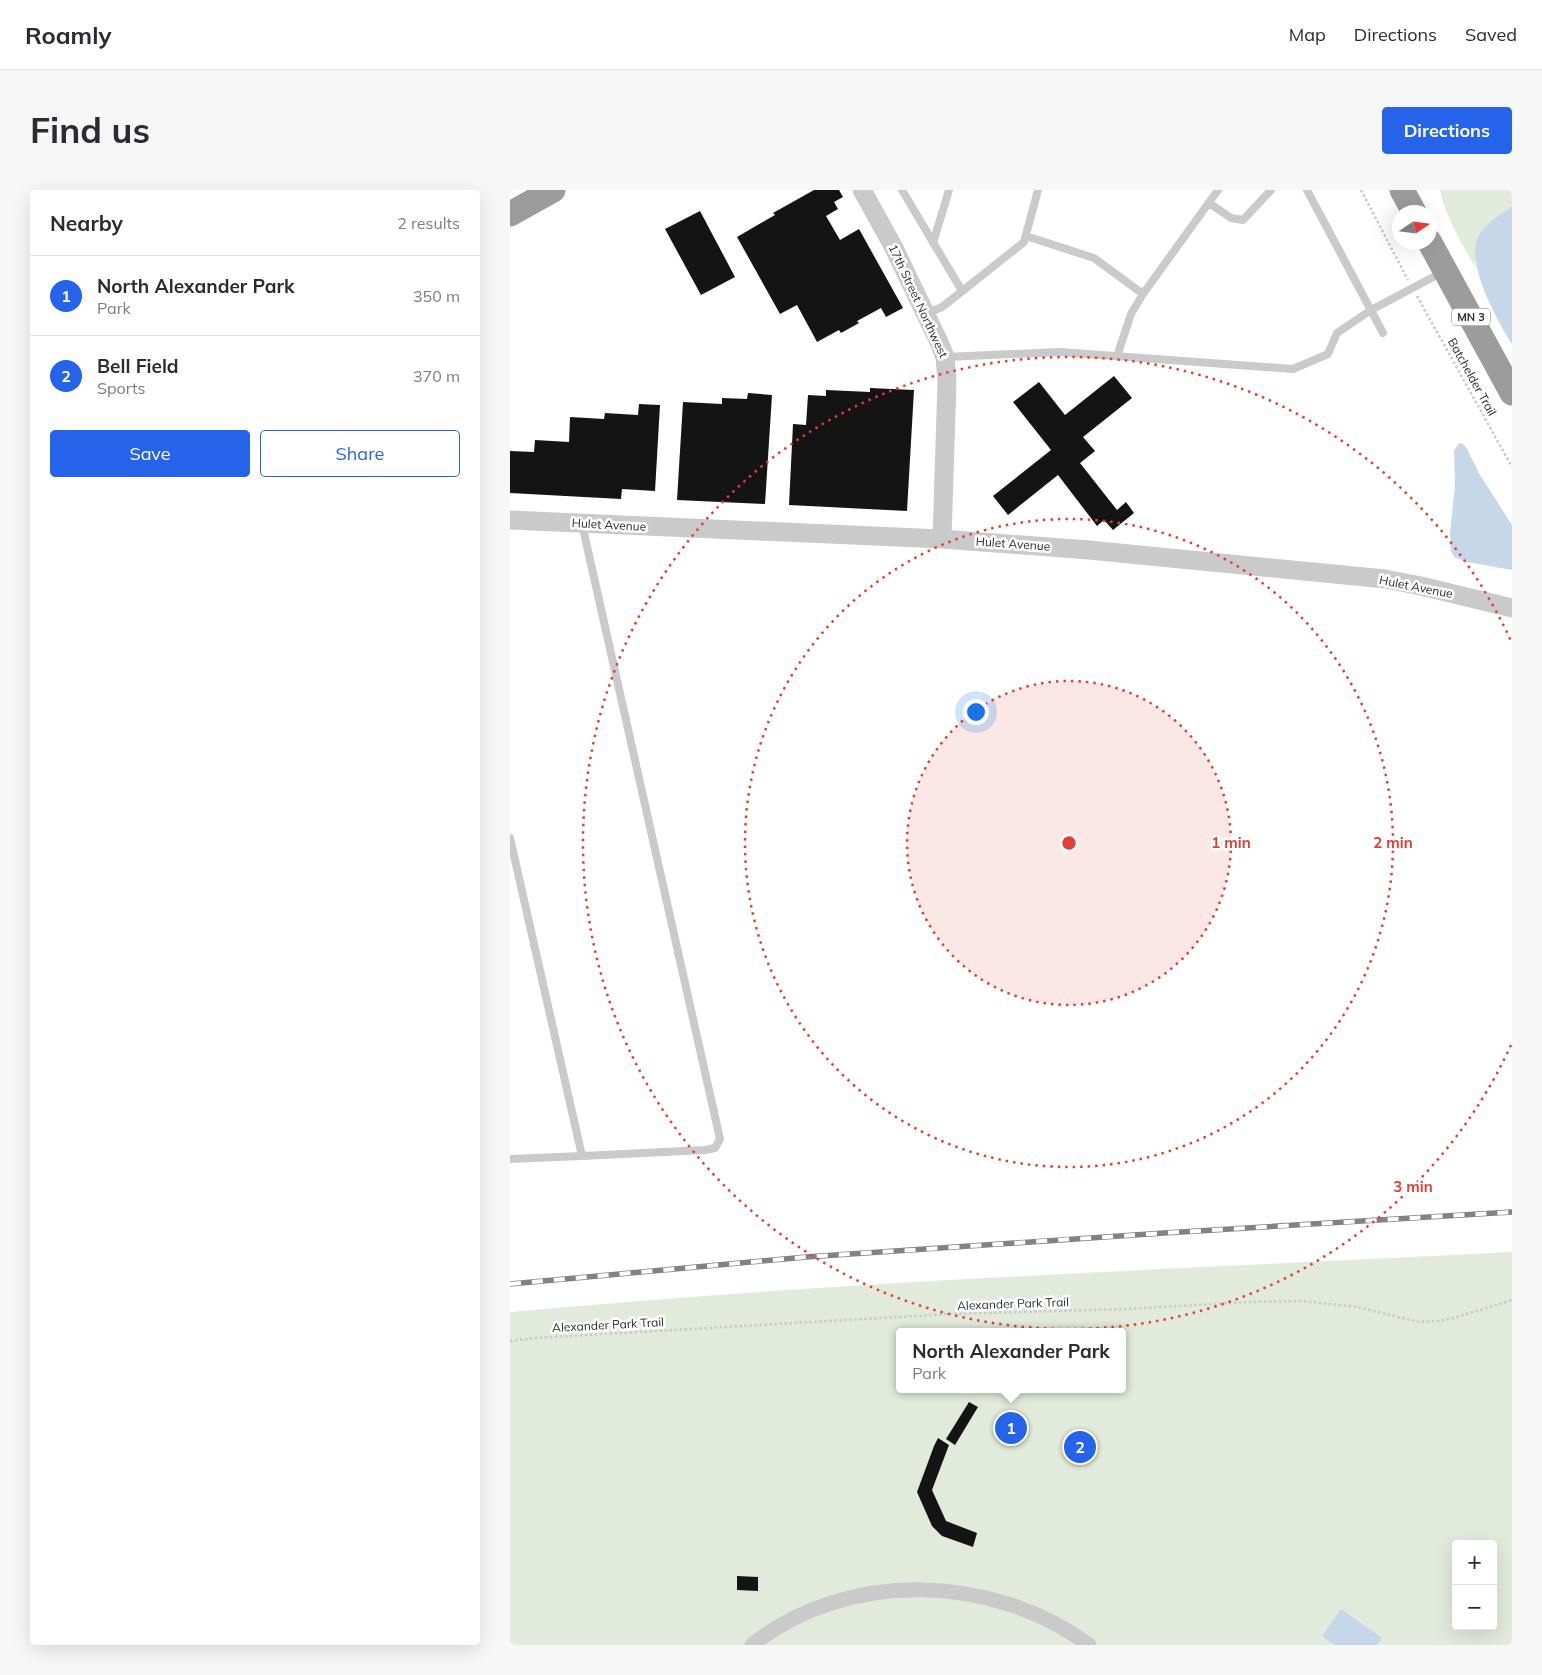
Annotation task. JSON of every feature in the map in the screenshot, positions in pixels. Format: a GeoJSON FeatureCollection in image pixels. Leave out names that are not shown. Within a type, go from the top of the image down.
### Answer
{"type":"FeatureCollection","features":[{"type":"Feature","properties":{"kind":"highway"},"geometry":{"type":"LineString","coordinates":[[514,211],[546,190]]}},
{"type":"Feature","properties":{"kind":"highway"},"geometry":{"type":"LineString","coordinates":[[514,211],[554,190]]}},
{"type":"Feature","properties":{"kind":"highway"},"geometry":{"type":"LineString","coordinates":[[1402,190],[1410,205]]}},
{"type":"Feature","properties":{"kind":"highway","name":"MN 3"},"geometry":{"type":"LineString","coordinates":[[1435,250],[1512,393]]}},
{"type":"Feature","properties":{"kind":"street","name":"17th Street Northwest"},"geometry":{"type":"LineString","coordinates":[[862,190],[894,248],[945,357],[948,382],[942,539]]}},
{"type":"Feature","properties":{"kind":"street","name":"Hulet Avenue"},"geometry":{"type":"LineString","coordinates":[[510,520],[942,539],[1088,550],[1385,579],[1512,608]]}},
{"type":"Feature","properties":{"kind":"street"},"geometry":{"type":"LineString","coordinates":[[752,1645],[788,1622],[826,1606],[865,1595],[921,1590],[963,1592],[1007,1603],[1057,1624],[1089,1645]]}},
{"type":"Feature","properties":{"kind":"lane"},"geometry":{"type":"LineString","coordinates":[[902,190],[962,291]]}},
{"type":"Feature","properties":{"kind":"lane"},"geometry":{"type":"LineString","coordinates":[[933,243],[949,190]]}},
{"type":"Feature","properties":{"kind":"lane"},"geometry":{"type":"LineString","coordinates":[[926,314],[942,307],[1024,242],[1038,190]]}},
{"type":"Feature","properties":{"kind":"lane"},"geometry":{"type":"LineString","coordinates":[[1117,356],[1131,314],[1143,294],[1218,190]]}},
{"type":"Feature","properties":{"kind":"lane"},"geometry":{"type":"LineString","coordinates":[[1210,202],[1232,218],[1243,220],[1271,190]]}},
{"type":"Feature","properties":{"kind":"lane"},"geometry":{"type":"LineString","coordinates":[[1307,190],[1383,333]]}},
{"type":"Feature","properties":{"kind":"lane"},"geometry":{"type":"LineString","coordinates":[[1026,236],[1094,258],[1143,294]]}},
{"type":"Feature","properties":{"kind":"lane"},"geometry":{"type":"LineString","coordinates":[[945,357],[1060,352],[1293,369],[1328,354],[1337,333],[1371,310],[1446,271]]}},
{"type":"Feature","properties":{"kind":"lane"},"geometry":{"type":"LineString","coordinates":[[510,1159],[705,1150],[715,1148],[720,1139],[582,523]]}},
{"type":"Feature","properties":{"kind":"lane"},"geometry":{"type":"LineString","coordinates":[[510,838],[582,1156]]}},
{"type":"Feature","properties":{"kind":"path","name":"Batchelder Trail"},"geometry":{"type":"LineString","coordinates":[[1361,190],[1412,288],[1512,467]]}},
{"type":"Feature","properties":{"kind":"path","name":"Alexander Park Trail"},"geometry":{"type":"LineString","coordinates":[[510,1341],[950,1314],[1125,1309],[1250,1302],[1302,1301],[1357,1307],[1419,1322],[1457,1317],[1512,1300]]}},
{"type":"Feature","properties":{"kind":"green space"},"geometry":{"type":"Polygon","coordinates":[[[1440,190],[1512,190],[1512,206],[1496,218],[1475,261],[1477,270],[1450,221],[1440,190]]]}},
{"type":"Feature","properties":{"kind":"green space"},"geometry":{"type":"Polygon","coordinates":[[[1512,1252],[1512,1645],[510,1645],[510,1312],[635,1301],[885,1284],[1512,1252]]]}},
{"type":"Feature","properties":{"kind":"water"},"geometry":{"type":"Polygon","coordinates":[[[1512,206],[1512,344],[1485,292],[1479,276],[1475,248],[1478,237],[1485,228],[1512,206]]]}},
{"type":"Feature","properties":{"kind":"water"},"geometry":{"type":"Polygon","coordinates":[[[1459,443],[1463,444],[1467,449],[1480,475],[1512,525],[1512,570],[1467,562],[1454,557],[1451,551],[1450,533],[1455,485],[1454,451],[1459,443]]]}},
{"type":"Feature","properties":{"kind":"water"},"geometry":{"type":"Polygon","coordinates":[[[1341,1609],[1382,1638],[1377,1645],[1334,1645],[1322,1636],[1341,1609]]]}},
{"type":"Feature","properties":{"kind":"building"},"geometry":{"type":"Polygon","coordinates":[[[814,190],[839,190],[843,197],[834,202],[838,209],[826,216],[840,240],[859,229],[903,308],[886,317],[881,308],[857,321],[859,323],[841,333],[839,330],[817,342],[797,305],[780,314],[737,237],[775,215],[773,213],[814,190]]]}},
{"type":"Feature","properties":{"kind":"building"},"geometry":{"type":"Polygon","coordinates":[[[700,211],[735,277],[701,295],[665,229],[700,211]]]}},
{"type":"Feature","properties":{"kind":"building"},"geometry":{"type":"Polygon","coordinates":[[[1114,376],[1132,398],[1083,437],[1095,451],[1080,463],[1117,510],[1126,502],[1134,513],[1113,530],[1104,520],[1097,526],[1058,475],[1008,515],[993,496],[1051,450],[1013,402],[1039,382],[1065,415],[1114,376]]]}},
{"type":"Feature","properties":{"kind":"building"},"geometry":{"type":"Polygon","coordinates":[[[870,388],[914,390],[907,511],[789,505],[793,424],[806,425],[808,395],[826,396],[826,390],[870,392],[870,388]]]}},
{"type":"Feature","properties":{"kind":"building"},"geometry":{"type":"Polygon","coordinates":[[[748,393],[772,395],[765,504],[677,500],[683,402],[722,404],[722,398],[747,399],[748,393]]]}},
{"type":"Feature","properties":{"kind":"building"},"geometry":{"type":"Polygon","coordinates":[[[639,404],[660,405],[655,491],[622,489],[621,499],[510,493],[510,451],[534,452],[535,440],[569,442],[570,417],[604,419],[605,413],[638,415],[639,404]]]}},
{"type":"Feature","properties":{"kind":"building"},"geometry":{"type":"Polygon","coordinates":[[[969,1402],[978,1407],[955,1445],[946,1439],[969,1402]]]}},
{"type":"Feature","properties":{"kind":"building"},"geometry":{"type":"Polygon","coordinates":[[[938,1438],[949,1445],[932,1490],[946,1521],[977,1533],[973,1547],[942,1536],[932,1526],[917,1492],[938,1438]]]}},
{"type":"Feature","properties":{"kind":"building"},"geometry":{"type":"Polygon","coordinates":[[[737,1576],[758,1577],[758,1591],[737,1590],[737,1576]]]}},
{"type":"Feature","properties":{"kind":"railway"},"geometry":{"type":"LineString","coordinates":[[510,1284],[806,1257],[1512,1212]]}},
{"type":"Feature","properties":{"kind":"place","name":"North Alexander Park"},"geometry":{"type":"Point","coordinates":[1011,1428]}},
{"type":"Feature","properties":{"kind":"place","name":"Bell Field"},"geometry":{"type":"Point","coordinates":[1080,1447]}}]}
